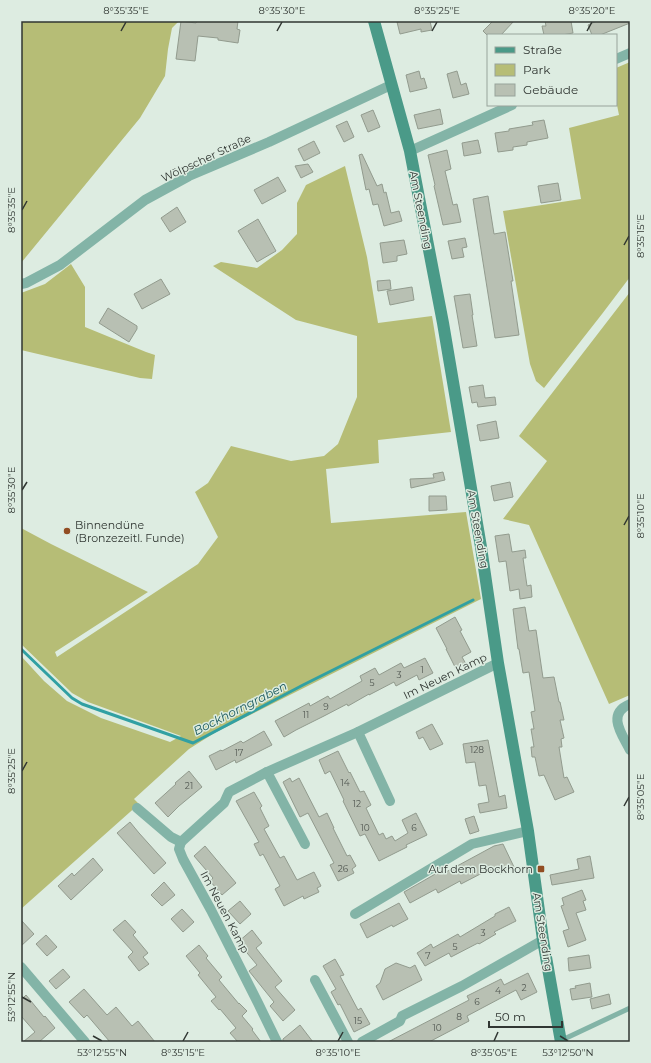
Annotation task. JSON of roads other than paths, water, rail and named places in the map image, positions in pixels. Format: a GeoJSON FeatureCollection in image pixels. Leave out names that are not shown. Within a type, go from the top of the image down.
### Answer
{"type":"FeatureCollection","features":[{"type":"Feature","properties":{"kind":"street","name":"Am Steending"},"geometry":{"type":"LineString","coordinates":[[374,21],[410,151],[443,323],[481,547],[498,664],[528,831],[543,940],[561,1041]]}},
{"type":"Feature","properties":{"kind":"street"},"geometry":{"type":"LineString","coordinates":[[617,60],[630,53]]}},
{"type":"Feature","properties":{"kind":"street","name":"Wölpscher Straße"},"geometry":{"type":"LineString","coordinates":[[21,284],[26,283],[60,265],[145,200],[189,176],[269,142],[391,85]]}},
{"type":"Feature","properties":{"kind":"street"},"geometry":{"type":"LineString","coordinates":[[410,151],[510,106]]}},
{"type":"Feature","properties":{"kind":"street","name":"Im Neuen Kamp"},"geometry":{"type":"LineString","coordinates":[[277,1042],[211,910],[183,859],[179,849],[181,842],[224,803],[229,792],[267,772],[358,732],[498,664]]}},
{"type":"Feature","properties":{"kind":"street"},"geometry":{"type":"LineString","coordinates":[[630,704],[619,712],[617,718],[618,724],[630,750]]}},
{"type":"Feature","properties":{"kind":"street"},"geometry":{"type":"LineString","coordinates":[[358,732],[390,801]]}},
{"type":"Feature","properties":{"kind":"street"},"geometry":{"type":"LineString","coordinates":[[267,772],[306,844]]}},
{"type":"Feature","properties":{"kind":"street"},"geometry":{"type":"LineString","coordinates":[[137,808],[171,837],[181,842]]}},
{"type":"Feature","properties":{"kind":"street"},"geometry":{"type":"LineString","coordinates":[[355,914],[472,844],[528,831]]}},
{"type":"Feature","properties":{"kind":"street"},"geometry":{"type":"LineString","coordinates":[[362,1042],[400,1021],[402,1016],[462,986],[543,940]]}},
{"type":"Feature","properties":{"kind":"street"},"geometry":{"type":"LineString","coordinates":[[21,967],[85,1042]]}},
{"type":"Feature","properties":{"kind":"street"},"geometry":{"type":"LineString","coordinates":[[315,980],[348,1042]]}},
{"type":"Feature","properties":{"kind":"lane"},"geometry":{"type":"LineString","coordinates":[[561,1041],[630,1008]]}},
{"type":"Feature","properties":{"kind":"waterway","name":"Bockhorngraben"},"geometry":{"type":"LineString","coordinates":[[21,649],[72,698],[82,704],[193,743],[303,685],[473,600]]}},
{"type":"Feature","properties":{"kind":"place","name":"Binnendüne (Bronzezeitl. Funde)"},"geometry":{"type":"Point","coordinates":[67,531]}},
{"type":"Feature","properties":{"kind":"place","name":"Auf dem Bockhorn"},"geometry":{"type":"Point","coordinates":[541,869]}}]}
